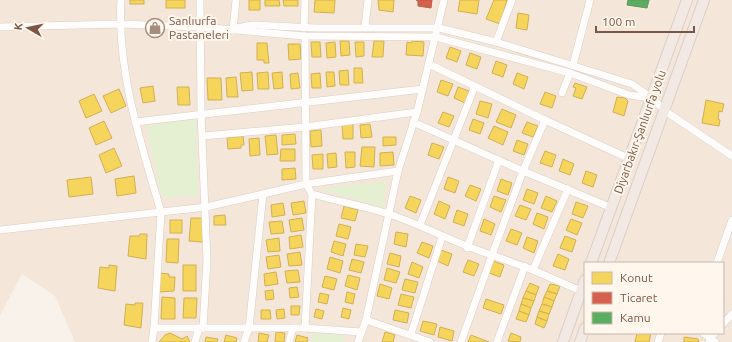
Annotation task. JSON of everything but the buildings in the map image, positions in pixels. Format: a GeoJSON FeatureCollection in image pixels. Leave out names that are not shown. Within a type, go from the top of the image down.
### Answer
{"type":"FeatureCollection","features":[{"type":"Feature","properties":{"kind":"highway","name":"Diyarbakır-Şanlıurfa yolu"},"geometry":{"type":"LineString","coordinates":[[592,262],[687,0]]}},
{"type":"Feature","properties":{"kind":"highway","name":"Diyarbakır-Şanlıurfa yolu"},"geometry":{"type":"LineString","coordinates":[[609,262],[665,112],[704,0]]}},
{"type":"Feature","properties":{"kind":"highway"},"geometry":{"type":"LineString","coordinates":[[563,342],[584,283]]}},
{"type":"Feature","properties":{"kind":"highway"},"geometry":{"type":"LineString","coordinates":[[580,342],[584,331]]}},
{"type":"Feature","properties":{"kind":"street"},"geometry":{"type":"LineString","coordinates":[[121,0],[120,24],[128,92],[135,122],[161,212],[152,342]]}},
{"type":"Feature","properties":{"kind":"street"},"geometry":{"type":"LineString","coordinates":[[195,342],[201,328],[208,260],[201,113],[199,26],[200,0]]}},
{"type":"Feature","properties":{"kind":"street"},"geometry":{"type":"LineString","coordinates":[[233,30],[236,0]]}},
{"type":"Feature","properties":{"kind":"street"},"geometry":{"type":"LineString","coordinates":[[304,28],[305,0]]}},
{"type":"Feature","properties":{"kind":"street"},"geometry":{"type":"LineString","coordinates":[[365,27],[368,0]]}},
{"type":"Feature","properties":{"kind":"street"},"geometry":{"type":"LineString","coordinates":[[358,342],[366,320],[398,171],[417,112],[439,28],[444,0]]}},
{"type":"Feature","properties":{"kind":"street"},"geometry":{"type":"LineString","coordinates":[[496,42],[512,0]]}},
{"type":"Feature","properties":{"kind":"street"},"geometry":{"type":"LineString","coordinates":[[572,65],[590,0]]}},
{"type":"Feature","properties":{"kind":"street"},"geometry":{"type":"LineString","coordinates":[[0,27],[120,24],[199,26],[305,36],[436,37],[570,73],[629,94],[652,98]]}},
{"type":"Feature","properties":{"kind":"street"},"geometry":{"type":"LineString","coordinates":[[233,30],[252,25],[304,28],[439,28],[496,42],[632,84],[652,98],[665,112],[732,156]]}},
{"type":"Feature","properties":{"kind":"street"},"geometry":{"type":"LineString","coordinates":[[305,36],[304,104],[306,184],[312,194],[305,328]]}},
{"type":"Feature","properties":{"kind":"street"},"geometry":{"type":"LineString","coordinates":[[429,64],[630,159]]}},
{"type":"Feature","properties":{"kind":"street"},"geometry":{"type":"LineString","coordinates":[[562,93],[570,73]]}},
{"type":"Feature","properties":{"kind":"street"},"geometry":{"type":"LineString","coordinates":[[420,225],[475,86]]}},
{"type":"Feature","properties":{"kind":"street"},"geometry":{"type":"LineString","coordinates":[[135,122],[201,113],[304,104],[423,89]]}},
{"type":"Feature","properties":{"kind":"street"},"geometry":{"type":"LineString","coordinates":[[203,136],[305,127],[417,112]]}},
{"type":"Feature","properties":{"kind":"street"},"geometry":{"type":"LineString","coordinates":[[460,342],[492,255],[545,120]]}},
{"type":"Feature","properties":{"kind":"street"},"geometry":{"type":"LineString","coordinates":[[413,122],[524,172],[612,208]]}},
{"type":"Feature","properties":{"kind":"street"},"geometry":{"type":"LineString","coordinates":[[467,248],[499,160]]}},
{"type":"Feature","properties":{"kind":"street"},"geometry":{"type":"LineString","coordinates":[[0,230],[206,207],[306,184],[398,171]]}},
{"type":"Feature","properties":{"kind":"street"},"geometry":{"type":"LineString","coordinates":[[533,270],[568,189]]}},
{"type":"Feature","properties":{"kind":"street"},"geometry":{"type":"LineString","coordinates":[[244,342],[249,328],[263,194]]}},
{"type":"Feature","properties":{"kind":"street"},"geometry":{"type":"LineString","coordinates":[[312,194],[388,214],[420,225],[467,248],[525,266],[581,291]]}},
{"type":"Feature","properties":{"kind":"street"},"geometry":{"type":"LineString","coordinates":[[717,262],[732,220]]}},
{"type":"Feature","properties":{"kind":"street"},"geometry":{"type":"LineString","coordinates":[[411,334],[442,237]]}},
{"type":"Feature","properties":{"kind":"street"},"geometry":{"type":"LineString","coordinates":[[497,342],[525,266]]}},
{"type":"Feature","properties":{"kind":"street"},"geometry":{"type":"LineString","coordinates":[[724,323],[732,314]]}},
{"type":"Feature","properties":{"kind":"street"},"geometry":{"type":"LineString","coordinates":[[366,320],[411,334],[430,342]]}},
{"type":"Feature","properties":{"kind":"street"},"geometry":{"type":"LineString","coordinates":[[154,328],[305,328],[361,332]]}},
{"type":"Feature","properties":{"kind":"street"},"geometry":{"type":"LineString","coordinates":[[290,342],[293,328]]}},
{"type":"Feature","properties":{"kind":"shaded area"},"geometry":{"type":"Polygon","coordinates":[[[0,0],[732,0],[732,342],[75,342],[55,296],[22,274],[0,315],[0,0]]]}},
{"type":"Feature","properties":{"kind":"green space"},"geometry":{"type":"Polygon","coordinates":[[[196,118],[198,196],[162,198],[146,126],[196,118]]]}},
{"type":"Feature","properties":{"kind":"green space"},"geometry":{"type":"Polygon","coordinates":[[[387,181],[383,207],[320,189],[387,181]]]}},
{"type":"Feature","properties":{"kind":"green space"},"geometry":{"type":"Polygon","coordinates":[[[313,333],[345,333],[343,342],[311,342],[313,333]]]}},
{"type":"Feature","properties":{"kind":"place","name":"Sanlıurfa Pastaneleri"},"geometry":{"type":"Point","coordinates":[155,28]}}]}
